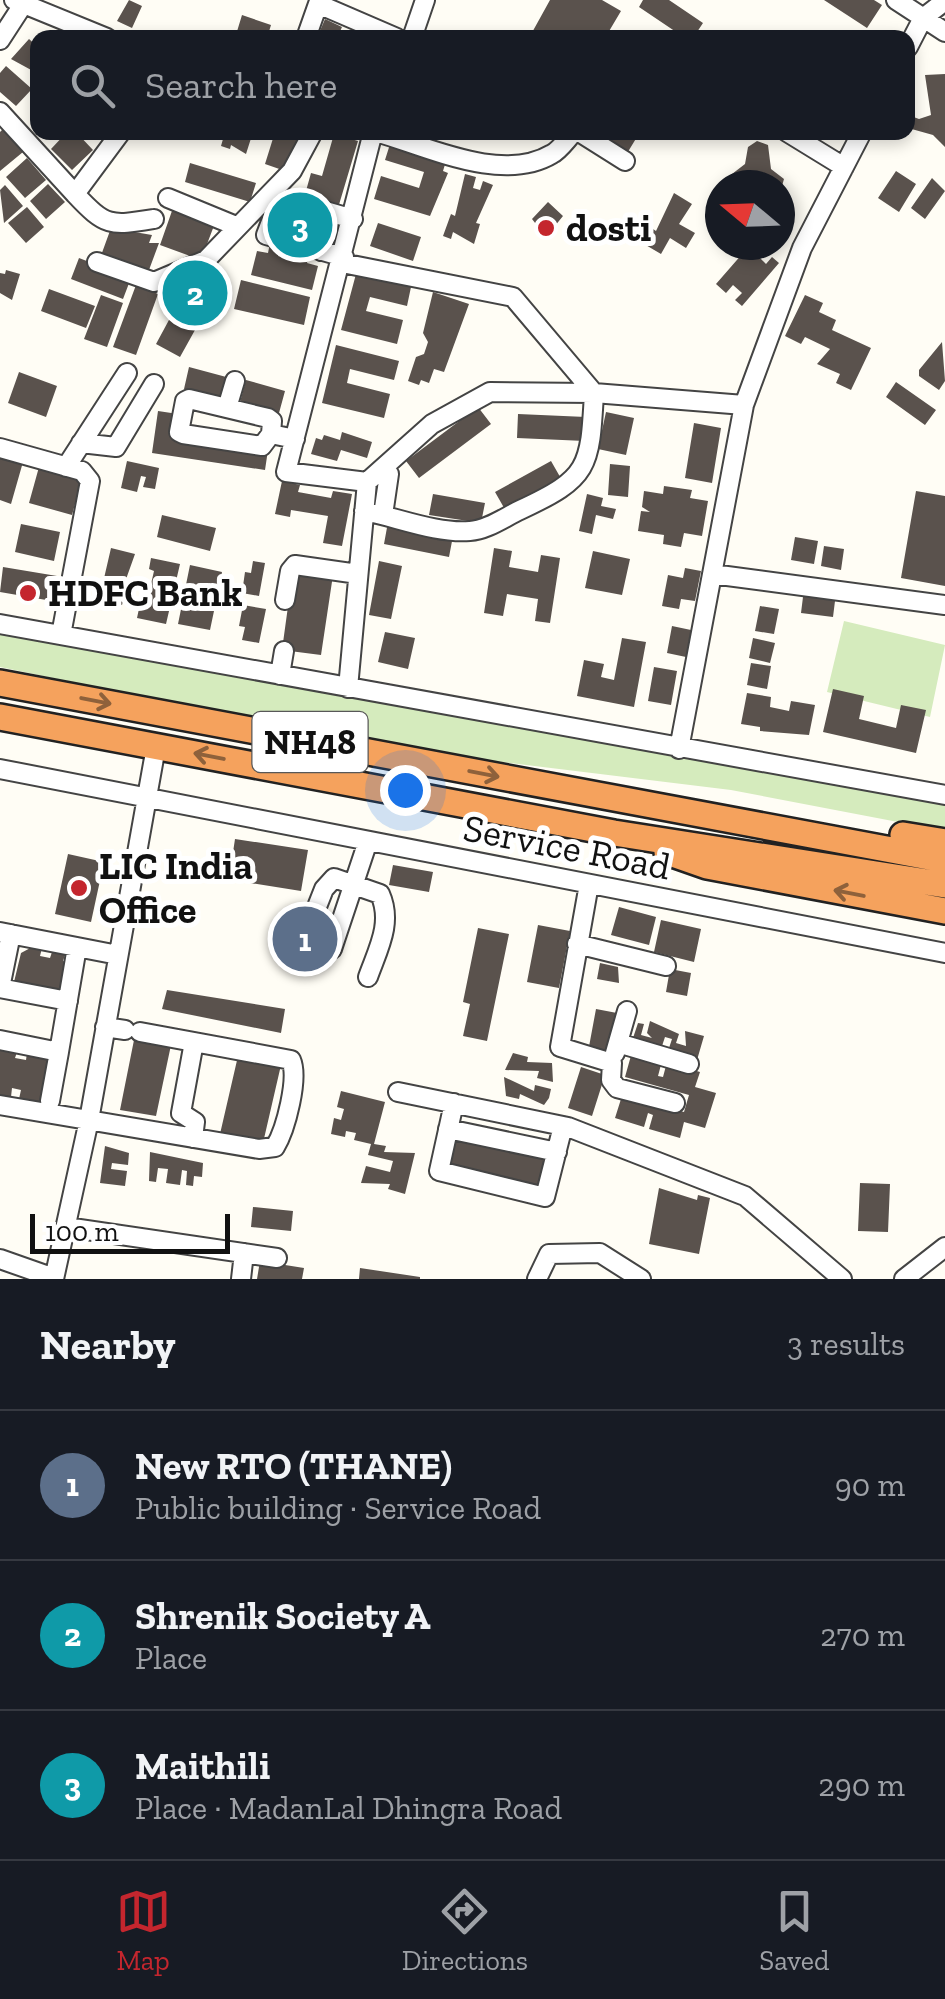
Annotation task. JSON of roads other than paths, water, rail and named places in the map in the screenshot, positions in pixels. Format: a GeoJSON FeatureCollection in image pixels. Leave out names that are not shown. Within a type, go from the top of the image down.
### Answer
{"type":"FeatureCollection","features":[{"type":"Feature","properties":{"kind":"highway","name":"NH48"},"geometry":{"type":"LineString","coordinates":[[0,683],[945,860]]}},
{"type":"Feature","properties":{"kind":"highway","name":"NH48"},"geometry":{"type":"LineString","coordinates":[[0,717],[614,833],[945,886]]}},
{"type":"Feature","properties":{"kind":"highway"},"geometry":{"type":"LineString","coordinates":[[621,800],[718,804],[945,842]]}},
{"type":"Feature","properties":{"kind":"highway"},"geometry":{"type":"LineString","coordinates":[[614,833],[706,866],[945,912]]}},
{"type":"Feature","properties":{"kind":"street"},"geometry":{"type":"LineString","coordinates":[[415,30],[424,0]]}},
{"type":"Feature","properties":{"kind":"street"},"geometry":{"type":"LineString","coordinates":[[896,0],[945,32]]}},
{"type":"Feature","properties":{"kind":"street"},"geometry":{"type":"LineString","coordinates":[[915,32],[922,18],[945,1]]}},
{"type":"Feature","properties":{"kind":"street"},"geometry":{"type":"LineString","coordinates":[[0,40],[21,2],[88,30]]}},
{"type":"Feature","properties":{"kind":"street"},"geometry":{"type":"LineString","coordinates":[[309,30],[318,4],[377,30]]}},
{"type":"Feature","properties":{"kind":"street"},"geometry":{"type":"LineString","coordinates":[[0,112],[74,194],[109,224],[154,219]]}},
{"type":"Feature","properties":{"kind":"street"},"geometry":{"type":"LineString","coordinates":[[74,194],[115,140]]}},
{"type":"Feature","properties":{"kind":"street"},"geometry":{"type":"LineString","coordinates":[[97,262],[154,282],[206,260],[292,171],[309,140]]}},
{"type":"Feature","properties":{"kind":"street"},"geometry":{"type":"LineString","coordinates":[[366,482],[286,472],[373,140]]}},
{"type":"Feature","properties":{"kind":"street"},"geometry":{"type":"LineString","coordinates":[[403,140],[479,162],[515,164],[553,154],[568,140]]}},
{"type":"Feature","properties":{"kind":"street"},"geometry":{"type":"LineString","coordinates":[[591,140],[625,160]]}},
{"type":"Feature","properties":{"kind":"street"},"geometry":{"type":"LineString","coordinates":[[800,140],[844,167]]}},
{"type":"Feature","properties":{"kind":"street"},"geometry":{"type":"LineString","coordinates":[[679,748],[744,405],[802,248],[858,140]]}},
{"type":"Feature","properties":{"kind":"street"},"geometry":{"type":"LineString","coordinates":[[168,198],[236,226]]}},
{"type":"Feature","properties":{"kind":"street"},"geometry":{"type":"LineString","coordinates":[[353,220],[280,198],[266,236],[343,260],[513,297],[594,393],[588,452],[572,484],[468,532],[364,511]]}},
{"type":"Feature","properties":{"kind":"street"},"geometry":{"type":"LineString","coordinates":[[322,252],[331,213]]}},
{"type":"Feature","properties":{"kind":"street"},"geometry":{"type":"LineString","coordinates":[[66,467],[127,373]]}},
{"type":"Feature","properties":{"kind":"street"},"geometry":{"type":"LineString","coordinates":[[227,408],[236,381]]}},
{"type":"Feature","properties":{"kind":"street"},"geometry":{"type":"LineString","coordinates":[[84,474],[111,450],[154,384]]}},
{"type":"Feature","properties":{"kind":"street"},"geometry":{"type":"LineString","coordinates":[[348,688],[366,482],[432,424],[490,392],[594,393],[744,405]]}},
{"type":"Feature","properties":{"kind":"street"},"geometry":{"type":"LineString","coordinates":[[189,398],[268,418],[272,421],[271,434],[262,446],[179,432],[189,398]]}},
{"type":"Feature","properties":{"kind":"street"},"geometry":{"type":"LineString","coordinates":[[271,434],[295,439]]}},
{"type":"Feature","properties":{"kind":"street"},"geometry":{"type":"LineString","coordinates":[[82,442],[111,450]]}},
{"type":"Feature","properties":{"kind":"street"},"geometry":{"type":"LineString","coordinates":[[0,448],[66,467],[84,474],[90,481],[61,635]]}},
{"type":"Feature","properties":{"kind":"street"},"geometry":{"type":"LineString","coordinates":[[384,515],[389,474]]}},
{"type":"Feature","properties":{"kind":"street"},"geometry":{"type":"LineString","coordinates":[[285,600],[290,571],[296,565],[358,574]]}},
{"type":"Feature","properties":{"kind":"street"},"geometry":{"type":"LineString","coordinates":[[712,574],[945,605]]}},
{"type":"Feature","properties":{"kind":"street"},"geometry":{"type":"LineString","coordinates":[[0,624],[945,795]]}},
{"type":"Feature","properties":{"kind":"street"},"geometry":{"type":"LineString","coordinates":[[280,675],[284,652]]}},
{"type":"Feature","properties":{"kind":"street"},"geometry":{"type":"LineString","coordinates":[[0,1259],[25,1274],[54,1279],[89,1120],[156,746]]}},
{"type":"Feature","properties":{"kind":"street","name":"Service Road"},"geometry":{"type":"LineString","coordinates":[[0,769],[945,954]]}},
{"type":"Feature","properties":{"kind":"street"},"geometry":{"type":"LineString","coordinates":[[368,841],[356,883],[332,949],[310,946],[297,935],[330,881],[356,883],[380,894],[385,906],[385,930],[368,977]]}},
{"type":"Feature","properties":{"kind":"street"},"geometry":{"type":"LineString","coordinates":[[589,884],[560,1047],[612,1064]]}},
{"type":"Feature","properties":{"kind":"street"},"geometry":{"type":"LineString","coordinates":[[68,1001],[0,988],[6,933],[118,955]]}},
{"type":"Feature","properties":{"kind":"street"},"geometry":{"type":"LineString","coordinates":[[577,944],[666,966]]}},
{"type":"Feature","properties":{"kind":"street"},"geometry":{"type":"LineString","coordinates":[[50,1100],[77,947]]}},
{"type":"Feature","properties":{"kind":"street"},"geometry":{"type":"LineString","coordinates":[[627,1011],[611,1080],[617,1088],[675,1104]]}},
{"type":"Feature","properties":{"kind":"street"},"geometry":{"type":"LineString","coordinates":[[0,1105],[259,1150],[275,1146],[282,1136],[294,1064],[105,1027]]}},
{"type":"Feature","properties":{"kind":"street"},"geometry":{"type":"LineString","coordinates":[[0,1040],[58,1052]]}},
{"type":"Feature","properties":{"kind":"street"},"geometry":{"type":"LineString","coordinates":[[193,1138],[195,1122],[181,1113],[194,1042]]}},
{"type":"Feature","properties":{"kind":"street"},"geometry":{"type":"LineString","coordinates":[[618,1043],[689,1064]]}},
{"type":"Feature","properties":{"kind":"street"},"geometry":{"type":"LineString","coordinates":[[398,1092],[563,1126],[745,1196],[842,1279]]}},
{"type":"Feature","properties":{"kind":"street"},"geometry":{"type":"LineString","coordinates":[[454,1104],[440,1166],[443,1174],[528,1193],[547,1196],[563,1126]]}},
{"type":"Feature","properties":{"kind":"street"},"geometry":{"type":"LineString","coordinates":[[448,1129],[557,1152]]}},
{"type":"Feature","properties":{"kind":"street"},"geometry":{"type":"LineString","coordinates":[[66,1227],[277,1258]]}},
{"type":"Feature","properties":{"kind":"street"},"geometry":{"type":"LineString","coordinates":[[904,1279],[945,1246]]}},
{"type":"Feature","properties":{"kind":"street"},"geometry":{"type":"LineString","coordinates":[[241,1279],[244,1253]]}},
{"type":"Feature","properties":{"kind":"street"},"geometry":{"type":"LineString","coordinates":[[536,1279],[549,1254],[600,1253],[641,1279]]}},
{"type":"Feature","properties":{"kind":"place","name":"Maithili"},"geometry":{"type":"Point","coordinates":[300,225]}},
{"type":"Feature","properties":{"kind":"place","name":"dosti"},"geometry":{"type":"Point","coordinates":[546,228]}},
{"type":"Feature","properties":{"kind":"place","name":"Shrenik Society A"},"geometry":{"type":"Point","coordinates":[195,293]}},
{"type":"Feature","properties":{"kind":"place","name":"HDFC Bank"},"geometry":{"type":"Point","coordinates":[28,593]}},
{"type":"Feature","properties":{"kind":"place","name":"LIC India Office"},"geometry":{"type":"Point","coordinates":[79,888]}},
{"type":"Feature","properties":{"kind":"place","name":"New RTO (THANE)"},"geometry":{"type":"Point","coordinates":[305,939]}}]}
